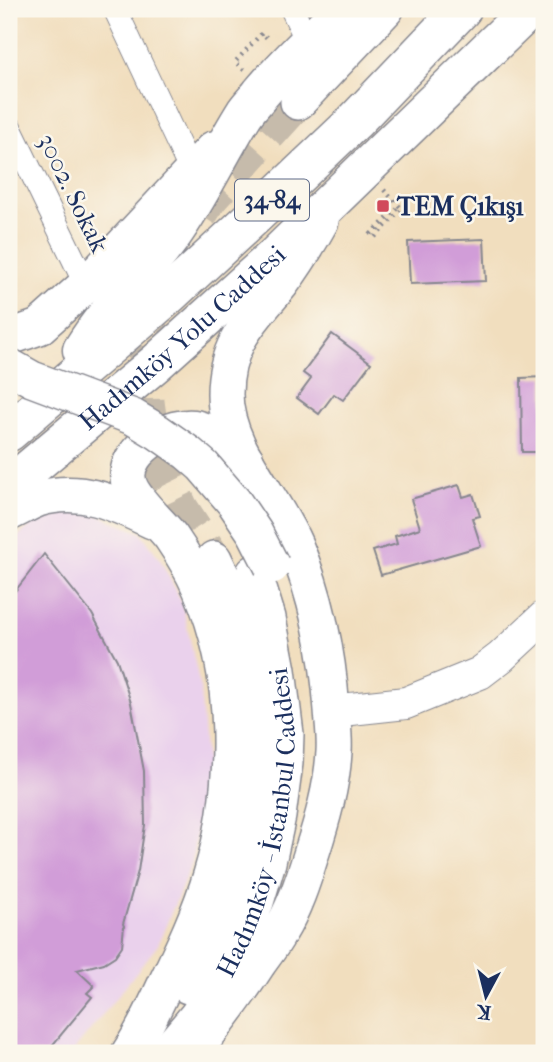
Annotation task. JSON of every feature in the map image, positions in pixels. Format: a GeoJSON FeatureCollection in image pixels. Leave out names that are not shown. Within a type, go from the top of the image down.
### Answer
{"type":"FeatureCollection","features":[{"type":"Feature","properties":{"kind":"highway"},"geometry":{"type":"LineString","coordinates":[[71,379],[79,355],[91,335],[172,236],[246,112],[274,77],[343,9]]}},
{"type":"Feature","properties":{"kind":"highway","name":"Hadımköy Yolu Caddesi"},"geometry":{"type":"LineString","coordinates":[[9,432],[170,294],[275,197],[354,122],[462,9]]}},
{"type":"Feature","properties":{"kind":"highway","name":"Hadımköy Yolu Caddesi"},"geometry":{"type":"LineString","coordinates":[[9,486],[156,363],[276,255],[530,9]]}},
{"type":"Feature","properties":{"kind":"highway"},"geometry":{"type":"LineString","coordinates":[[448,87],[501,57],[544,23]]}},
{"type":"Feature","properties":{"kind":"main road"},"geometry":{"type":"LineString","coordinates":[[298,102],[386,9]]}},
{"type":"Feature","properties":{"kind":"main road"},"geometry":{"type":"LineString","coordinates":[[9,335],[12,337],[39,327],[86,285],[246,112]]}},
{"type":"Feature","properties":{"kind":"main road"},"geometry":{"type":"LineString","coordinates":[[258,965],[280,932],[302,884],[321,823],[329,792],[334,752],[332,711],[330,679],[311,589],[294,544],[233,438],[227,418],[225,393],[232,351],[240,334],[309,244],[330,203]]}},
{"type":"Feature","properties":{"kind":"main road"},"geometry":{"type":"LineString","coordinates":[[9,366],[32,379],[132,417],[188,453],[234,502],[255,533],[263,570]]}},
{"type":"Feature","properties":{"kind":"main road"},"geometry":{"type":"LineString","coordinates":[[9,388],[128,436],[195,481],[263,570]]}},
{"type":"Feature","properties":{"kind":"main road"},"geometry":{"type":"LineString","coordinates":[[129,1053],[176,962],[211,876],[223,830],[228,785],[228,699],[215,626],[194,574],[171,537],[131,491],[127,477],[140,447],[175,428],[198,428],[219,439],[246,460]]}},
{"type":"Feature","properties":{"kind":"main road"},"geometry":{"type":"LineString","coordinates":[[9,513],[38,499],[68,494],[96,497],[162,526]]}},
{"type":"Feature","properties":{"kind":"main road"},"geometry":{"type":"LineString","coordinates":[[148,1053],[216,935],[233,896],[248,844],[256,800],[261,754],[249,658],[239,621],[214,559]]}},
{"type":"Feature","properties":{"kind":"main road","name":"Hadımköy - İstanbul Caddesi"},"geometry":{"type":"LineString","coordinates":[[193,1053],[258,965],[268,911],[289,847],[301,779],[302,718],[295,662],[281,596],[263,570]]}},
{"type":"Feature","properties":{"kind":"main road","name":"Hadımköy - İstanbul Caddesi"},"geometry":{"type":"LineString","coordinates":[[166,1053],[197,1016],[243,936],[268,862],[278,816],[286,734],[263,570]]}},
{"type":"Feature","properties":{"kind":"street"},"geometry":{"type":"LineString","coordinates":[[115,9],[192,173]]}},
{"type":"Feature","properties":{"kind":"street"},"geometry":{"type":"LineString","coordinates":[[292,9],[308,43]]}},
{"type":"Feature","properties":{"kind":"street","name":"3002. Sokak"},"geometry":{"type":"LineString","coordinates":[[9,126],[86,285]]}},
{"type":"Feature","properties":{"kind":"street"},"geometry":{"type":"LineString","coordinates":[[332,711],[405,703],[480,673],[544,617]]}},
{"type":"Feature","properties":{"kind":"path"},"geometry":{"type":"LineString","coordinates":[[235,62],[262,33],[270,40],[262,48]]}},
{"type":"Feature","properties":{"kind":"path"},"geometry":{"type":"LineString","coordinates":[[400,209],[375,237],[371,234],[400,209]]}},
{"type":"Feature","properties":{"kind":"shaded area"},"geometry":{"type":"Polygon","coordinates":[[[47,512],[94,513],[141,533],[160,559],[182,603],[200,686],[206,763],[192,862],[158,945],[72,1053],[9,1053],[9,544],[47,512]]]}},
{"type":"Feature","properties":{"kind":"building"},"geometry":{"type":"Polygon","coordinates":[[[484,239],[486,281],[410,284],[408,242],[484,239]]]}},
{"type":"Feature","properties":{"kind":"building"},"geometry":{"type":"Polygon","coordinates":[[[332,334],[371,363],[343,400],[334,394],[319,414],[297,398],[311,379],[303,373],[332,334]]]}},
{"type":"Feature","properties":{"kind":"building"},"geometry":{"type":"Polygon","coordinates":[[[544,377],[544,452],[522,452],[521,378],[544,377]]]}},
{"type":"Feature","properties":{"kind":"building"},"geometry":{"type":"Polygon","coordinates":[[[459,485],[463,497],[473,494],[480,516],[472,518],[481,546],[381,575],[373,551],[397,544],[395,536],[420,528],[411,499],[459,485]]]}},
{"type":"Feature","properties":{"kind":"building"},"geometry":{"type":"Polygon","coordinates":[[[44,554],[92,614],[117,660],[131,703],[144,771],[145,825],[138,871],[123,924],[122,946],[115,956],[104,963],[77,970],[94,986],[87,993],[92,997],[46,1053],[9,1053],[9,599],[44,554]]]}},
{"type":"Feature","properties":{"kind":"tunnel"},"geometry":{"type":"LineString","coordinates":[[200,215],[210,199],[298,102]]}},
{"type":"Feature","properties":{"kind":"tunnel"},"geometry":{"type":"LineString","coordinates":[[158,295],[146,332],[147,402],[154,452],[181,508],[214,559]]}},
{"type":"Feature","properties":{"kind":"place","name":"TEM Çıkışı"},"geometry":{"type":"Point","coordinates":[383,206]}}]}
